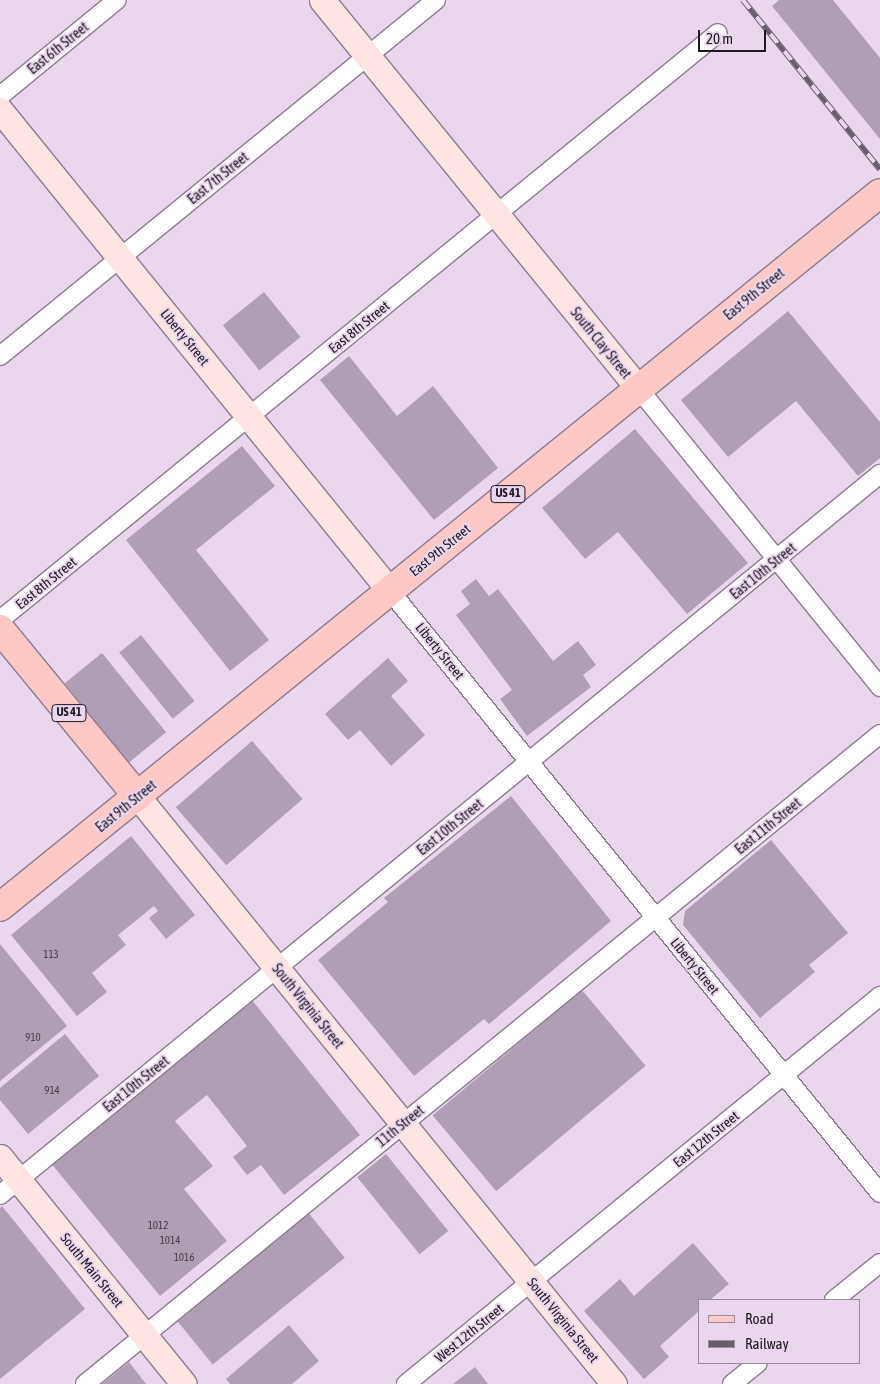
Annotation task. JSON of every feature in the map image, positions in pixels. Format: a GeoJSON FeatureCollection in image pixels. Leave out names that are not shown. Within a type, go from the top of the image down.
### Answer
{"type":"FeatureCollection","features":[{"type":"Feature","properties":{"kind":"main road","name":"East 9th Street"},"geometry":{"type":"LineString","coordinates":[[0,907],[138,797],[638,388],[880,193]]}},
{"type":"Feature","properties":{"kind":"main road","name":"South Virginia Street"},"geometry":{"type":"LineString","coordinates":[[0,628],[138,797]]}},
{"type":"Feature","properties":{"kind":"street","name":"East 6th Street"},"geometry":{"type":"LineString","coordinates":[[0,96],[117,0]]}},
{"type":"Feature","properties":{"kind":"street","name":"South Clay Street"},"geometry":{"type":"LineString","coordinates":[[322,0],[880,687]]}},
{"type":"Feature","properties":{"kind":"street","name":"East 7th Street"},"geometry":{"type":"LineString","coordinates":[[0,356],[436,0]]}},
{"type":"Feature","properties":{"kind":"street","name":"East 8th Street"},"geometry":{"type":"LineString","coordinates":[[0,620],[718,33]]}},
{"type":"Feature","properties":{"kind":"street","name":"Liberty Street"},"geometry":{"type":"LineString","coordinates":[[0,110],[880,1193]]}},
{"type":"Feature","properties":{"kind":"street","name":"East 10th Street"},"geometry":{"type":"LineString","coordinates":[[9,1187],[880,474]]}},
{"type":"Feature","properties":{"kind":"street","name":"East 11th Street"},"geometry":{"type":"LineString","coordinates":[[656,917],[880,734]]}},
{"type":"Feature","properties":{"kind":"street","name":"South Virginia Street"},"geometry":{"type":"LineString","coordinates":[[138,797],[614,1384]]}},
{"type":"Feature","properties":{"kind":"street","name":"11th Street"},"geometry":{"type":"LineString","coordinates":[[85,1384],[656,917]]}},
{"type":"Feature","properties":{"kind":"street","name":"East 12th Street"},"geometry":{"type":"LineString","coordinates":[[531,1282],[880,996]]}},
{"type":"Feature","properties":{"kind":"street","name":"South Main Street"},"geometry":{"type":"LineString","coordinates":[[0,1157],[9,1187],[145,1335],[184,1384]]}},
{"type":"Feature","properties":{"kind":"street"},"geometry":{"type":"LineString","coordinates":[[835,1299],[880,1263]]}},
{"type":"Feature","properties":{"kind":"street","name":"West 12th Street"},"geometry":{"type":"LineString","coordinates":[[406,1384],[531,1282]]}},
{"type":"Feature","properties":{"kind":"street"},"geometry":{"type":"LineString","coordinates":[[732,1384],[757,1364]]}},
{"type":"Feature","properties":{"kind":"building"},"geometry":{"type":"Polygon","coordinates":[[[779,0],[833,0],[880,58],[880,139],[772,6],[779,0]]]}},
{"type":"Feature","properties":{"kind":"building"},"geometry":{"type":"Polygon","coordinates":[[[264,292],[301,337],[259,370],[223,325],[264,292]]]}},
{"type":"Feature","properties":{"kind":"building"},"geometry":{"type":"Polygon","coordinates":[[[788,311],[880,422],[880,458],[858,476],[796,401],[728,457],[681,400],[788,311]]]}},
{"type":"Feature","properties":{"kind":"building"},"geometry":{"type":"Polygon","coordinates":[[[349,356],[397,416],[433,386],[498,468],[434,520],[320,380],[349,356]]]}},
{"type":"Feature","properties":{"kind":"building"},"geometry":{"type":"Polygon","coordinates":[[[635,429],[748,563],[687,614],[618,532],[585,559],[542,508],[635,429]]]}},
{"type":"Feature","properties":{"kind":"building"},"geometry":{"type":"Polygon","coordinates":[[[242,446],[275,486],[196,550],[269,640],[230,671],[126,540],[242,446]]]}},
{"type":"Feature","properties":{"kind":"building"},"geometry":{"type":"Polygon","coordinates":[[[476,579],[489,596],[498,589],[553,661],[578,641],[596,665],[583,675],[591,687],[527,736],[500,699],[512,690],[456,615],[470,604],[461,591],[476,579]]]}},
{"type":"Feature","properties":{"kind":"building"},"geometry":{"type":"Polygon","coordinates":[[[141,635],[194,701],[173,719],[119,653],[141,635]]]}},
{"type":"Feature","properties":{"kind":"building"},"geometry":{"type":"Polygon","coordinates":[[[102,653],[166,732],[129,762],[65,683],[102,653]]]}},
{"type":"Feature","properties":{"kind":"building"},"geometry":{"type":"Polygon","coordinates":[[[388,658],[408,681],[391,696],[425,735],[391,766],[360,730],[348,740],[325,714],[388,658]]]}},
{"type":"Feature","properties":{"kind":"building"},"geometry":{"type":"Polygon","coordinates":[[[252,741],[303,799],[226,865],[176,807],[252,741]]]}},
{"type":"Feature","properties":{"kind":"building"},"geometry":{"type":"Polygon","coordinates":[[[511,796],[611,921],[489,1024],[484,1019],[414,1076],[318,960],[388,902],[384,898],[511,796]]]}},
{"type":"Feature","properties":{"kind":"building"},"geometry":{"type":"Polygon","coordinates":[[[131,836],[195,915],[166,939],[149,918],[158,911],[154,906],[118,935],[126,945],[92,973],[107,992],[77,1016],[11,935],[131,836]]]}},
{"type":"Feature","properties":{"kind":"building"},"geometry":{"type":"Polygon","coordinates":[[[771,840],[848,933],[809,965],[815,972],[760,1018],[683,925],[685,911],[771,840]]]}},
{"type":"Feature","properties":{"kind":"building"},"geometry":{"type":"Polygon","coordinates":[[[0,944],[67,1026],[0,1081],[0,944]]]}},
{"type":"Feature","properties":{"kind":"building"},"geometry":{"type":"Polygon","coordinates":[[[582,990],[646,1066],[496,1191],[433,1115],[582,990]]]}},
{"type":"Feature","properties":{"kind":"building"},"geometry":{"type":"Polygon","coordinates":[[[252,1000],[360,1135],[284,1195],[261,1165],[247,1175],[233,1157],[247,1146],[207,1095],[175,1121],[213,1166],[184,1189],[227,1241],[160,1296],[50,1162],[252,1000]]]}},
{"type":"Feature","properties":{"kind":"building"},"geometry":{"type":"Polygon","coordinates":[[[65,1034],[99,1076],[28,1134],[0,1100],[0,1088],[65,1034]]]}},
{"type":"Feature","properties":{"kind":"building"},"geometry":{"type":"Polygon","coordinates":[[[386,1154],[448,1231],[420,1254],[357,1177],[386,1154]]]}},
{"type":"Feature","properties":{"kind":"building"},"geometry":{"type":"Polygon","coordinates":[[[2,1206],[85,1309],[0,1379],[0,1208],[2,1206]]]}},
{"type":"Feature","properties":{"kind":"building"},"geometry":{"type":"Polygon","coordinates":[[[307,1211],[345,1258],[213,1365],[175,1318],[307,1211]]]}},
{"type":"Feature","properties":{"kind":"building"},"geometry":{"type":"Polygon","coordinates":[[[693,1243],[729,1284],[711,1299],[698,1299],[698,1312],[660,1346],[669,1357],[644,1379],[584,1311],[620,1279],[634,1296],[693,1243]]]}},
{"type":"Feature","properties":{"kind":"building"},"geometry":{"type":"Polygon","coordinates":[[[289,1325],[319,1361],[292,1384],[230,1384],[226,1379],[289,1325]]]}},
{"type":"Feature","properties":{"kind":"building"},"geometry":{"type":"Polygon","coordinates":[[[129,1362],[146,1384],[102,1384],[129,1362]]]}},
{"type":"Feature","properties":{"kind":"building"},"geometry":{"type":"Polygon","coordinates":[[[475,1367],[488,1384],[453,1384],[475,1367]]]}},
{"type":"Feature","properties":{"kind":"railway"},"geometry":{"type":"LineString","coordinates":[[743,0],[880,169]]}}]}
